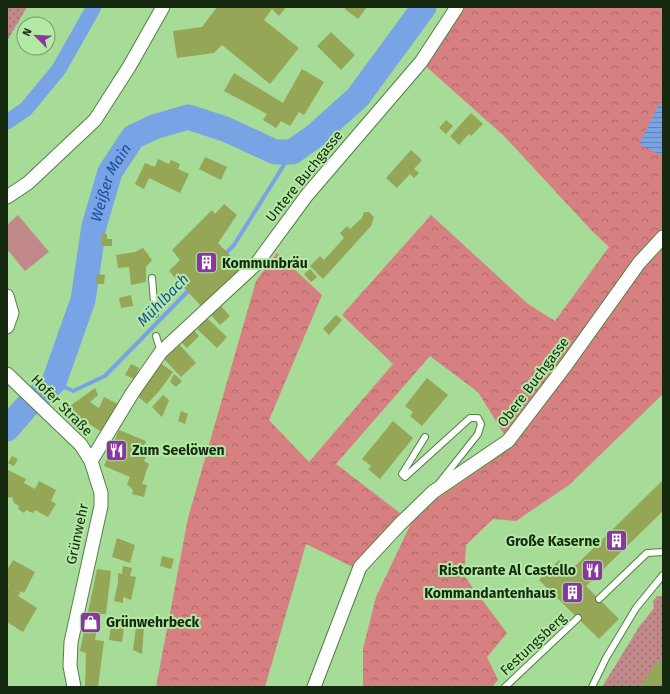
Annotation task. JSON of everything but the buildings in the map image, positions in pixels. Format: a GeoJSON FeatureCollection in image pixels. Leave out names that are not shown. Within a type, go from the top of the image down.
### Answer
{"type":"FeatureCollection","features":[{"type":"Feature","properties":{"kind":"street"},"geometry":{"type":"LineString","coordinates":[[7,197],[28,183],[95,120],[129,67],[163,7]]}},
{"type":"Feature","properties":{"kind":"street","name":"Untere Buchgasse"},"geometry":{"type":"LineString","coordinates":[[161,352],[257,264],[307,195],[421,62],[457,7]]}},
{"type":"Feature","properties":{"kind":"street","name":"Obere Buchgasse"},"geometry":{"type":"LineString","coordinates":[[314,687],[360,567],[400,524],[433,492],[508,441],[566,365],[639,263],[663,237]]}},
{"type":"Feature","properties":{"kind":"street"},"geometry":{"type":"LineString","coordinates":[[7,296],[12,313],[7,327]]}},
{"type":"Feature","properties":{"kind":"street"},"geometry":{"type":"LineString","coordinates":[[91,461],[133,392],[161,352]]}},
{"type":"Feature","properties":{"kind":"street","name":"Hofer Straße"},"geometry":{"type":"LineString","coordinates":[[7,374],[63,426],[81,445],[91,461]]}},
{"type":"Feature","properties":{"kind":"street","name":"Grünwehr"},"geometry":{"type":"LineString","coordinates":[[74,687],[70,666],[71,642],[101,506],[101,493],[91,461]]}},
{"type":"Feature","properties":{"kind":"lane"},"geometry":{"type":"LineString","coordinates":[[152,278],[155,314]]}},
{"type":"Feature","properties":{"kind":"lane"},"geometry":{"type":"LineString","coordinates":[[156,336],[161,352]]}},
{"type":"Feature","properties":{"kind":"lane"},"geometry":{"type":"LineString","coordinates":[[425,437],[402,474],[405,477],[470,418],[478,418],[482,424],[478,434],[433,492]]}},
{"type":"Feature","properties":{"kind":"lane"},"geometry":{"type":"LineString","coordinates":[[599,599],[647,553],[663,552]]}},
{"type":"Feature","properties":{"kind":"lane"},"geometry":{"type":"LineString","coordinates":[[592,687],[606,658],[636,608],[663,575]]}},
{"type":"Feature","properties":{"kind":"lane","name":"Festungsberg"},"geometry":{"type":"LineString","coordinates":[[504,687],[578,618]]}},
{"type":"Feature","properties":{"kind":"shaded area"},"geometry":{"type":"Polygon","coordinates":[[[7,7],[27,7],[22,16],[16,16],[16,26],[7,41],[7,7]]]}},
{"type":"Feature","properties":{"kind":"shaded area"},"geometry":{"type":"Polygon","coordinates":[[[18,215],[49,252],[25,271],[7,249],[7,225],[18,215]]]}},
{"type":"Feature","properties":{"kind":"shaded area"},"geometry":{"type":"Polygon","coordinates":[[[657,596],[662,596],[663,598],[663,656],[639,687],[602,687],[639,627],[654,608],[653,601],[657,596]]]}},
{"type":"Feature","properties":{"kind":"green space"},"geometry":{"type":"Polygon","coordinates":[[[457,7],[663,7],[663,394],[569,485],[516,521],[493,519],[466,545],[464,576],[507,633],[487,657],[498,680],[492,687],[363,687],[363,649],[376,597],[416,513],[512,447],[478,392],[430,356],[336,464],[400,513],[353,567],[306,544],[265,687],[156,687],[188,518],[256,281],[277,253],[322,295],[269,420],[309,462],[393,364],[342,315],[431,215],[528,304],[555,321],[609,247],[593,232],[504,136],[421,62],[457,7]]]}},
{"type":"Feature","properties":{"kind":"water"},"geometry":{"type":"Polygon","coordinates":[[[663,97],[663,156],[639,144],[663,97]]]}},
{"type":"Feature","properties":{"kind":"waterway","name":"Weißer Main"},"geometry":{"type":"LineString","coordinates":[[7,122],[26,109],[59,69],[94,7]]}},
{"type":"Feature","properties":{"kind":"waterway","name":"Weißer Main"},"geometry":{"type":"LineString","coordinates":[[7,429],[27,406],[54,382],[83,300],[94,226],[110,172],[133,137],[154,127],[188,117],[225,129],[275,152],[292,152],[316,135],[358,97],[424,7]]}},
{"type":"Feature","properties":{"kind":"waterway","name":"Mühlbach"},"geometry":{"type":"LineString","coordinates":[[224,255],[234,245],[292,152]]}},
{"type":"Feature","properties":{"kind":"waterway","name":"Mühlbach"},"geometry":{"type":"LineString","coordinates":[[54,382],[73,391],[105,376],[191,288]]}},
{"type":"Feature","properties":{"kind":"place","name":"Kommunbräu"},"geometry":{"type":"Point","coordinates":[207,263]}},
{"type":"Feature","properties":{"kind":"place","name":"Zum Seelöwen"},"geometry":{"type":"Point","coordinates":[117,450]}},
{"type":"Feature","properties":{"kind":"place","name":"Große Kaserne"},"geometry":{"type":"Point","coordinates":[616,541]}},
{"type":"Feature","properties":{"kind":"place","name":"Ristorante Al Castello"},"geometry":{"type":"Point","coordinates":[592,570]}},
{"type":"Feature","properties":{"kind":"place","name":"Kommandantenhaus"},"geometry":{"type":"Point","coordinates":[572,593]}},
{"type":"Feature","properties":{"kind":"place","name":"Grünwehrbeck"},"geometry":{"type":"Point","coordinates":[90,622]}}]}
